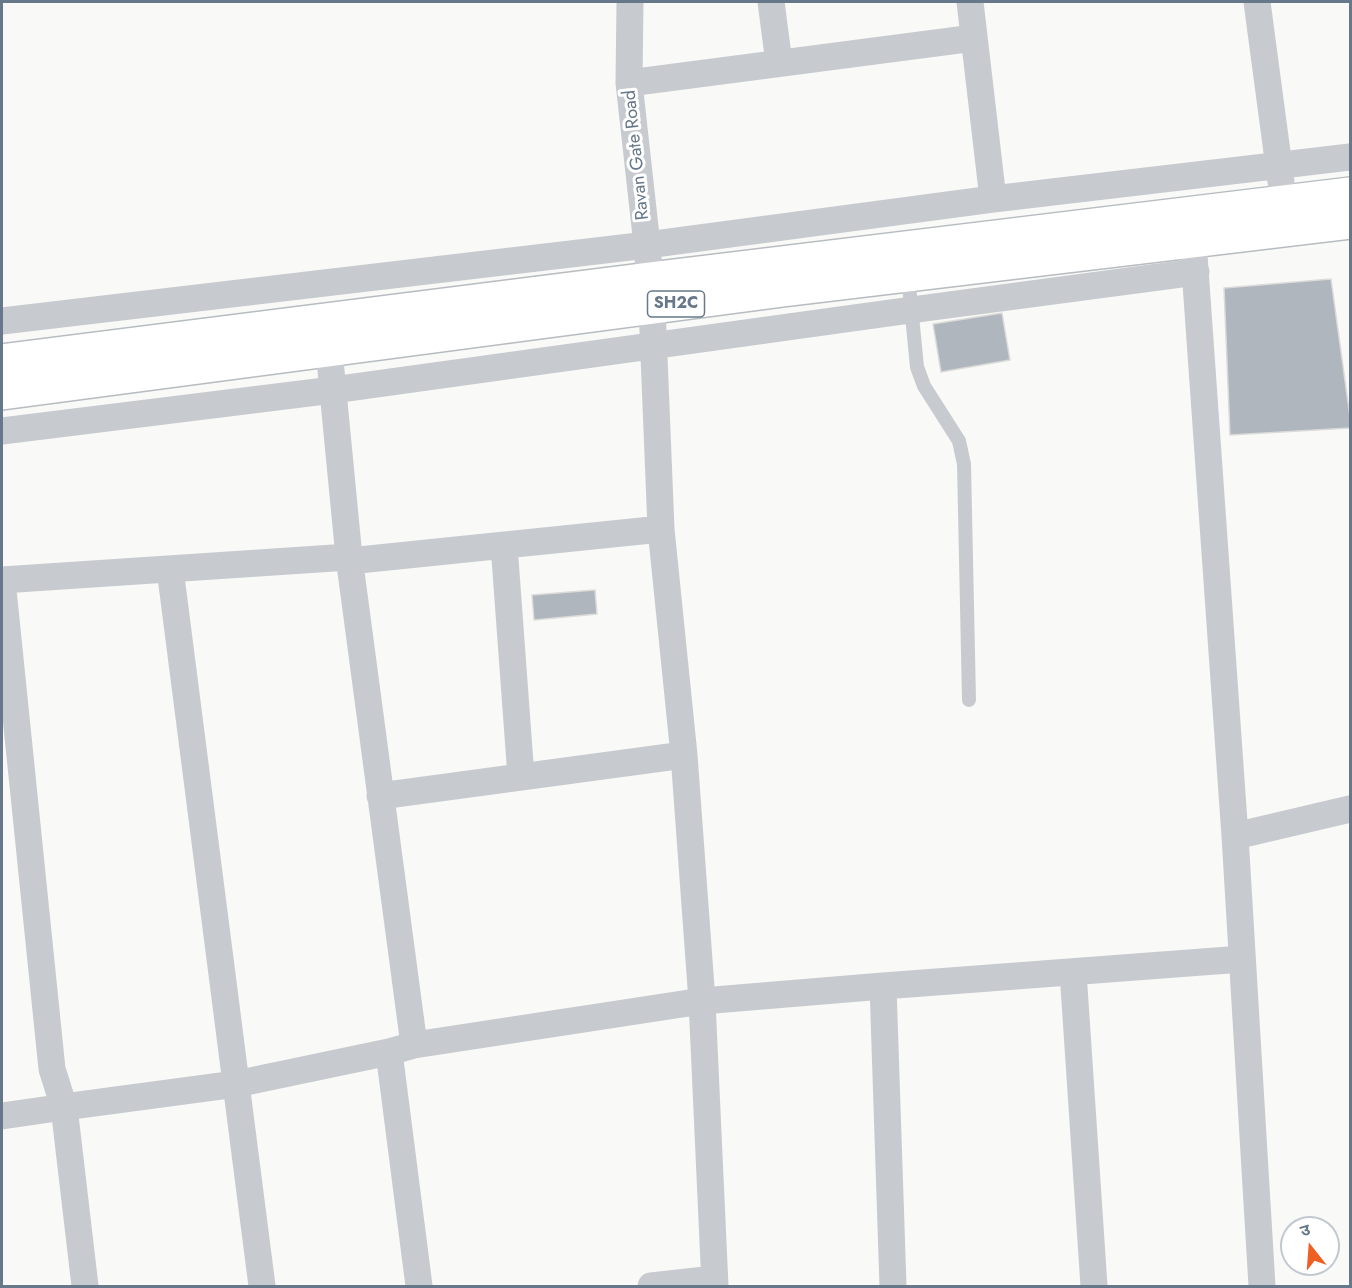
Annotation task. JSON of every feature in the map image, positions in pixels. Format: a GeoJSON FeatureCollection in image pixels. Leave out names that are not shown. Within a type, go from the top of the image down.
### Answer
{"type":"FeatureCollection","features":[{"type":"Feature","properties":{"kind":"main road","name":"SH2C"},"geometry":{"type":"LineString","coordinates":[[650,293],[908,275],[1194,226],[1284,202],[1350,194]]}},
{"type":"Feature","properties":{"kind":"main road","name":"SH2C"},"geometry":{"type":"LineString","coordinates":[[2,361],[328,334],[1194,226],[1350,222]]}},
{"type":"Feature","properties":{"kind":"main road","name":"SH2C"},"geometry":{"type":"LineString","coordinates":[[2,393],[328,334]]}},
{"type":"Feature","properties":{"kind":"street","name":"Ravan Gate Road"},"geometry":{"type":"LineString","coordinates":[[630,2],[629,83],[647,245],[662,529],[684,755],[702,1001],[714,1283]]}},
{"type":"Feature","properties":{"kind":"street"},"geometry":{"type":"LineString","coordinates":[[771,2],[779,63]]}},
{"type":"Feature","properties":{"kind":"street"},"geometry":{"type":"LineString","coordinates":[[970,2],[993,199]]}},
{"type":"Feature","properties":{"kind":"street"},"geometry":{"type":"LineString","coordinates":[[1257,2],[1284,202]]}},
{"type":"Feature","properties":{"kind":"street"},"geometry":{"type":"LineString","coordinates":[[629,83],[974,38]]}},
{"type":"Feature","properties":{"kind":"street"},"geometry":{"type":"LineString","coordinates":[[2,321],[647,245],[993,199],[1350,157]]}},
{"type":"Feature","properties":{"kind":"street"},"geometry":{"type":"LineString","coordinates":[[1194,226],[1235,836],[1262,1287]]}},
{"type":"Feature","properties":{"kind":"street"},"geometry":{"type":"LineString","coordinates":[[2,431],[333,390],[1196,272]]}},
{"type":"Feature","properties":{"kind":"street"},"geometry":{"type":"LineString","coordinates":[[328,334],[349,559],[380,796],[418,1287]]}},
{"type":"Feature","properties":{"kind":"street"},"geometry":{"type":"LineString","coordinates":[[85,1287],[64,1107],[52,1068],[2,580],[349,559],[662,529]]}},
{"type":"Feature","properties":{"kind":"street"},"geometry":{"type":"LineString","coordinates":[[504,545],[521,777]]}},
{"type":"Feature","properties":{"kind":"street"},"geometry":{"type":"LineString","coordinates":[[170,569],[262,1287]]}},
{"type":"Feature","properties":{"kind":"street"},"geometry":{"type":"LineString","coordinates":[[380,796],[684,755]]}},
{"type":"Feature","properties":{"kind":"street"},"geometry":{"type":"LineString","coordinates":[[1235,836],[1350,809]]}},
{"type":"Feature","properties":{"kind":"street"},"geometry":{"type":"LineString","coordinates":[[2,1116],[236,1083],[401,1048],[702,1001],[1242,959]]}},
{"type":"Feature","properties":{"kind":"street"},"geometry":{"type":"LineString","coordinates":[[1073,972],[1094,1287]]}},
{"type":"Feature","properties":{"kind":"street"},"geometry":{"type":"LineString","coordinates":[[883,986],[892,1287]]}},
{"type":"Feature","properties":{"kind":"street"},"geometry":{"type":"LineString","coordinates":[[651,1287],[714,1283]]}},
{"type":"Feature","properties":{"kind":"lane"},"geometry":{"type":"LineString","coordinates":[[908,275],[917,366],[924,386],[959,441],[964,464],[969,700]]}},
{"type":"Feature","properties":{"kind":"building"},"geometry":{"type":"Polygon","coordinates":[[[1331,279],[1350,428],[1230,435],[1224,288],[1331,279]]]}},
{"type":"Feature","properties":{"kind":"building"},"geometry":{"type":"Polygon","coordinates":[[[1002,313],[1010,360],[941,372],[933,324],[1002,313]]]}},
{"type":"Feature","properties":{"kind":"building"},"geometry":{"type":"Polygon","coordinates":[[[595,590],[597,614],[534,620],[532,595],[595,590]]]}}]}
